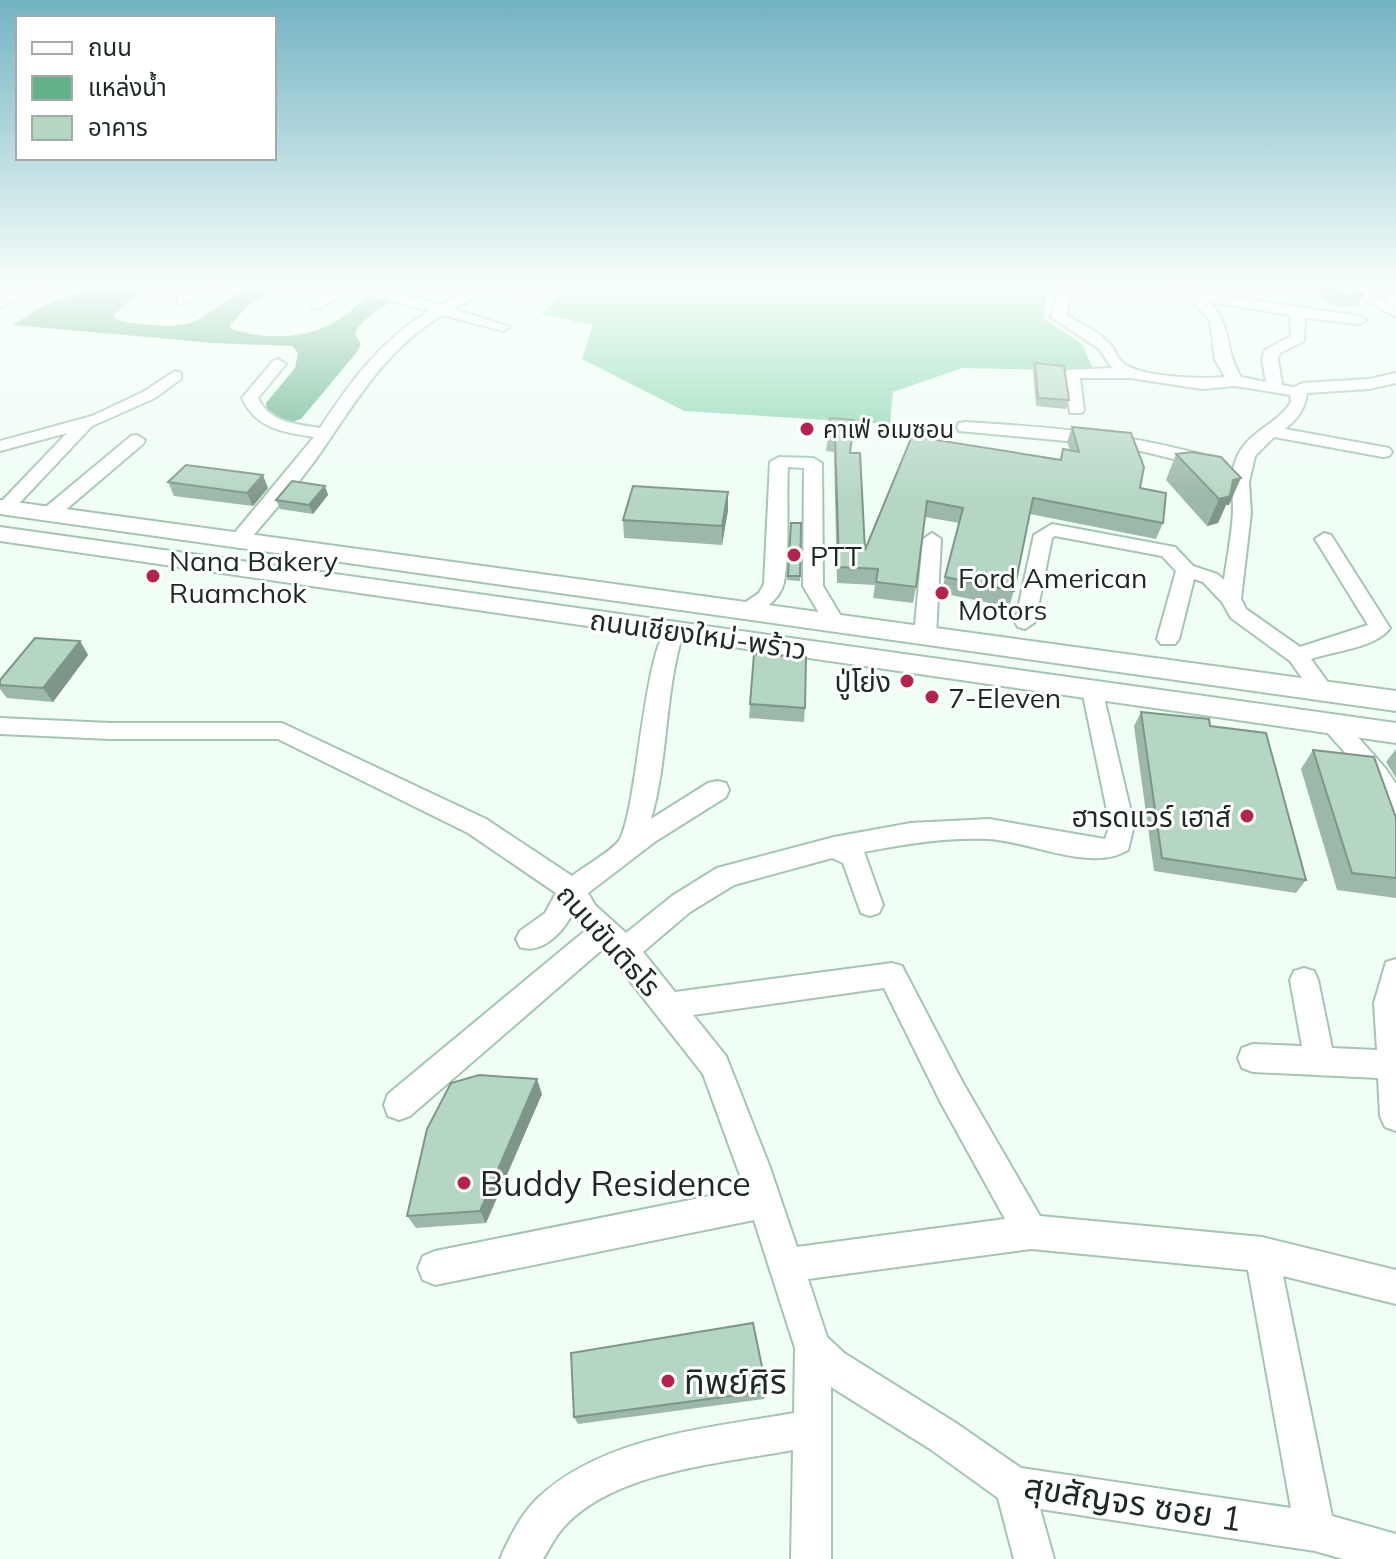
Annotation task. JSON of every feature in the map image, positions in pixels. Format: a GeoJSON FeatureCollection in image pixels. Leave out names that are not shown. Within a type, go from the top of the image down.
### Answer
{"type":"FeatureCollection","features":[{"type":"Feature","properties":{"kind":"main road","name":"ถนนเชียงใหม่-พร้าว"},"geometry":{"type":"LineString","coordinates":[[2,507],[1396,701]]}},
{"type":"Feature","properties":{"kind":"main road","name":"ถนนเชียงใหม่-พร้าว"},"geometry":{"type":"LineString","coordinates":[[0,534],[1396,733]]}},
{"type":"Feature","properties":{"kind":"main road"},"geometry":{"type":"LineString","coordinates":[[1323,691],[1334,725]]}},
{"type":"Feature","properties":{"kind":"street"},"geometry":{"type":"LineString","coordinates":[[239,540],[312,451],[380,357]]}},
{"type":"Feature","properties":{"kind":"street"},"geometry":{"type":"LineString","coordinates":[[1113,357],[1124,369]]}},
{"type":"Feature","properties":{"kind":"street"},"geometry":{"type":"LineString","coordinates":[[1223,357],[1235,381]]}},
{"type":"Feature","properties":{"kind":"street"},"geometry":{"type":"LineString","coordinates":[[1271,357],[1275,387]]}},
{"type":"Feature","properties":{"kind":"street"},"geometry":{"type":"LineString","coordinates":[[278,364],[250,398],[253,407],[264,419],[275,424],[323,433]]}},
{"type":"Feature","properties":{"kind":"street"},"geometry":{"type":"LineString","coordinates":[[1076,410],[1072,373],[1124,369],[1149,378],[1202,384],[1235,381],[1297,392],[1314,380],[1396,378]]}},
{"type":"Feature","properties":{"kind":"street"},"geometry":{"type":"LineString","coordinates":[[0,446],[85,424],[126,407],[175,376]]}},
{"type":"Feature","properties":{"kind":"street"},"geometry":{"type":"LineString","coordinates":[[1231,599],[1246,455],[1257,441],[1291,416],[1299,402],[1297,392]]}},
{"type":"Feature","properties":{"kind":"street"},"geometry":{"type":"LineString","coordinates":[[2,507],[85,424]]}},
{"type":"Feature","properties":{"kind":"street"},"geometry":{"type":"LineString","coordinates":[[965,427],[1119,438],[1176,451],[1242,474]]}},
{"type":"Feature","properties":{"kind":"street"},"geometry":{"type":"LineString","coordinates":[[1271,431],[1383,452]]}},
{"type":"Feature","properties":{"kind":"street"},"geometry":{"type":"LineString","coordinates":[[49,514],[137,440]]}},
{"type":"Feature","properties":{"kind":"street"},"geometry":{"type":"LineString","coordinates":[[744,610],[766,597],[774,584],[779,462],[813,463],[813,586],[835,623]]}},
{"type":"Feature","properties":{"kind":"street"},"geometry":{"type":"LineString","coordinates":[[775,524],[813,525]]}},
{"type":"Feature","properties":{"kind":"street"},"geometry":{"type":"LineString","coordinates":[[1025,622],[1043,535],[1052,530],[1168,551],[1186,570],[1210,578],[1231,599],[1238,613],[1298,656],[1323,691]]}},
{"type":"Feature","properties":{"kind":"street"},"geometry":{"type":"LineString","coordinates":[[925,636],[932,539]]}},
{"type":"Feature","properties":{"kind":"street"},"geometry":{"type":"LineString","coordinates":[[1298,656],[1327,644],[1361,639],[1380,628],[1324,539]]}},
{"type":"Feature","properties":{"kind":"street"},"geometry":{"type":"LineString","coordinates":[[1168,639],[1186,570]]}},
{"type":"Feature","properties":{"kind":"street"},"geometry":{"type":"LineString","coordinates":[[774,584],[813,586]]}},
{"type":"Feature","properties":{"kind":"street"},"geometry":{"type":"LineString","coordinates":[[630,846],[645,797],[662,665],[674,630]]}},
{"type":"Feature","properties":{"kind":"street"},"geometry":{"type":"LineString","coordinates":[[399,1105],[615,941],[726,876],[834,847],[911,833],[989,829],[1109,849],[1119,843],[1122,825],[1093,690]]}},
{"type":"Feature","properties":{"kind":"street","name":"ถนนขันติธโร"},"geometry":{"type":"LineString","coordinates":[[0,726],[50,725],[110,731],[253,728],[282,731],[477,826],[572,890],[586,913],[615,941],[715,1066],[765,1201],[813,1348],[811,1559]]}},
{"type":"Feature","properties":{"kind":"street"},"geometry":{"type":"LineString","coordinates":[[1334,725],[1378,775],[1396,805]]}},
{"type":"Feature","properties":{"kind":"street"},"geometry":{"type":"LineString","coordinates":[[530,939],[555,921],[572,890],[630,846],[717,790]]}},
{"type":"Feature","properties":{"kind":"street"},"geometry":{"type":"LineString","coordinates":[[834,847],[854,857],[870,905]]}},
{"type":"Feature","properties":{"kind":"street"},"geometry":{"type":"LineString","coordinates":[[1396,971],[1388,1003],[1396,1116]]}},
{"type":"Feature","properties":{"kind":"street"},"geometry":{"type":"LineString","coordinates":[[668,1006],[892,975],[952,1093],[1031,1232]]}},
{"type":"Feature","properties":{"kind":"street"},"geometry":{"type":"LineString","coordinates":[[1304,980],[1320,1062]]}},
{"type":"Feature","properties":{"kind":"street"},"geometry":{"type":"LineString","coordinates":[[1253,1058],[1394,1071]]}},
{"type":"Feature","properties":{"kind":"street"},"geometry":{"type":"LineString","coordinates":[[435,1268],[765,1201]]}},
{"type":"Feature","properties":{"kind":"street"},"geometry":{"type":"LineString","coordinates":[[786,1265],[1031,1232],[1262,1254],[1396,1287]]}},
{"type":"Feature","properties":{"kind":"street"},"geometry":{"type":"LineString","coordinates":[[1262,1254],[1315,1531]]}},
{"type":"Feature","properties":{"kind":"street","name":"สุขสัญจร ซอย 1"},"geometry":{"type":"LineString","coordinates":[[813,1348],[831,1366],[943,1436],[1014,1486],[1315,1531],[1396,1554]]}},
{"type":"Feature","properties":{"kind":"street"},"geometry":{"type":"LineString","coordinates":[[520,1559],[551,1512],[589,1483],[639,1463],[813,1428]]}},
{"type":"Feature","properties":{"kind":"street"},"geometry":{"type":"LineString","coordinates":[[1014,1486],[1034,1559]]}},
{"type":"Feature","properties":{"kind":"shaded area"},"geometry":{"type":"Polygon","coordinates":[[[1088,357],[1094,371],[962,368],[893,392],[890,424],[684,411],[582,359],[1088,357]]]}},
{"type":"Feature","properties":{"kind":"water"},"geometry":{"type":"Polygon","coordinates":[[[297,357],[353,357],[301,419],[291,422],[267,412],[266,403],[295,368],[297,357]]]}},
{"type":"Feature","properties":{"kind":"building"},"geometry":{"type":"Polygon","coordinates":[[[1035,363],[1064,366],[1069,400],[1038,398],[1035,363]]]}},
{"type":"Feature","properties":{"kind":"building"},"geometry":{"type":"Polygon","coordinates":[[[830,418],[854,420],[850,453],[860,453],[865,550],[912,436],[1061,460],[1063,449],[1079,452],[1072,427],[1131,433],[1144,467],[1140,488],[1166,493],[1163,523],[1033,498],[1014,591],[945,577],[963,508],[927,501],[916,587],[876,582],[878,569],[839,567],[835,437],[827,436],[830,418]]]}},
{"type":"Feature","properties":{"kind":"building"},"geometry":{"type":"Polygon","coordinates":[[[1192,452],[1221,457],[1241,478],[1233,480],[1230,496],[1219,499],[1176,454],[1192,452]]]}},
{"type":"Feature","properties":{"kind":"building"},"geometry":{"type":"Polygon","coordinates":[[[186,465],[263,475],[247,493],[168,482],[186,465]]]}},
{"type":"Feature","properties":{"kind":"building"},"geometry":{"type":"Polygon","coordinates":[[[292,481],[325,486],[309,505],[276,500],[292,481]]]}},
{"type":"Feature","properties":{"kind":"building"},"geometry":{"type":"Polygon","coordinates":[[[633,486],[728,492],[722,526],[623,520],[633,486]]]}},
{"type":"Feature","properties":{"kind":"building"},"geometry":{"type":"Polygon","coordinates":[[[791,523],[801,523],[800,576],[788,576],[791,523]]]}},
{"type":"Feature","properties":{"kind":"building"},"geometry":{"type":"Polygon","coordinates":[[[35,638],[80,641],[43,688],[0,685],[0,680],[35,638]]]}},
{"type":"Feature","properties":{"kind":"building"},"geometry":{"type":"Polygon","coordinates":[[[754,654],[806,657],[805,708],[750,704],[754,654]]]}},
{"type":"Feature","properties":{"kind":"building"},"geometry":{"type":"Polygon","coordinates":[[[1141,712],[1209,719],[1210,726],[1266,733],[1306,880],[1162,858],[1141,712]]]}},
{"type":"Feature","properties":{"kind":"building"},"geometry":{"type":"Polygon","coordinates":[[[1313,750],[1374,757],[1396,818],[1396,878],[1352,873],[1313,750]]]}},
{"type":"Feature","properties":{"kind":"building","name":"Buddy Residence"},"geometry":{"type":"Polygon","coordinates":[[[479,1075],[537,1079],[480,1211],[407,1216],[427,1129],[451,1083],[479,1075]]]}},
{"type":"Feature","properties":{"kind":"building","name":"ทิพย์ศิริ"},"geometry":{"type":"Polygon","coordinates":[[[753,1323],[767,1391],[574,1417],[571,1353],[753,1323]]]}},
{"type":"Feature","properties":{"kind":"place","name":"คาเฟ่ อเมซอน"},"geometry":{"type":"Point","coordinates":[807,429]}},
{"type":"Feature","properties":{"kind":"place","name":"PTT"},"geometry":{"type":"Point","coordinates":[794,555]}},
{"type":"Feature","properties":{"kind":"place","name":"Nana Bakery Ruamchok"},"geometry":{"type":"Point","coordinates":[153,576]}},
{"type":"Feature","properties":{"kind":"place","name":"Ford American Motors"},"geometry":{"type":"Point","coordinates":[942,593]}},
{"type":"Feature","properties":{"kind":"place","name":"ปู่โย่ง"},"geometry":{"type":"Point","coordinates":[907,681]}},
{"type":"Feature","properties":{"kind":"place","name":"7-Eleven"},"geometry":{"type":"Point","coordinates":[932,697]}},
{"type":"Feature","properties":{"kind":"place","name":"ฮารดแวร์ เฮาส์"},"geometry":{"type":"Point","coordinates":[1247,816]}},
{"type":"Feature","properties":{"kind":"place","name":"Buddy Residence"},"geometry":{"type":"Point","coordinates":[464,1183]}},
{"type":"Feature","properties":{"kind":"place","name":"ทิพย์ศิริ"},"geometry":{"type":"Point","coordinates":[668,1381]}}]}
